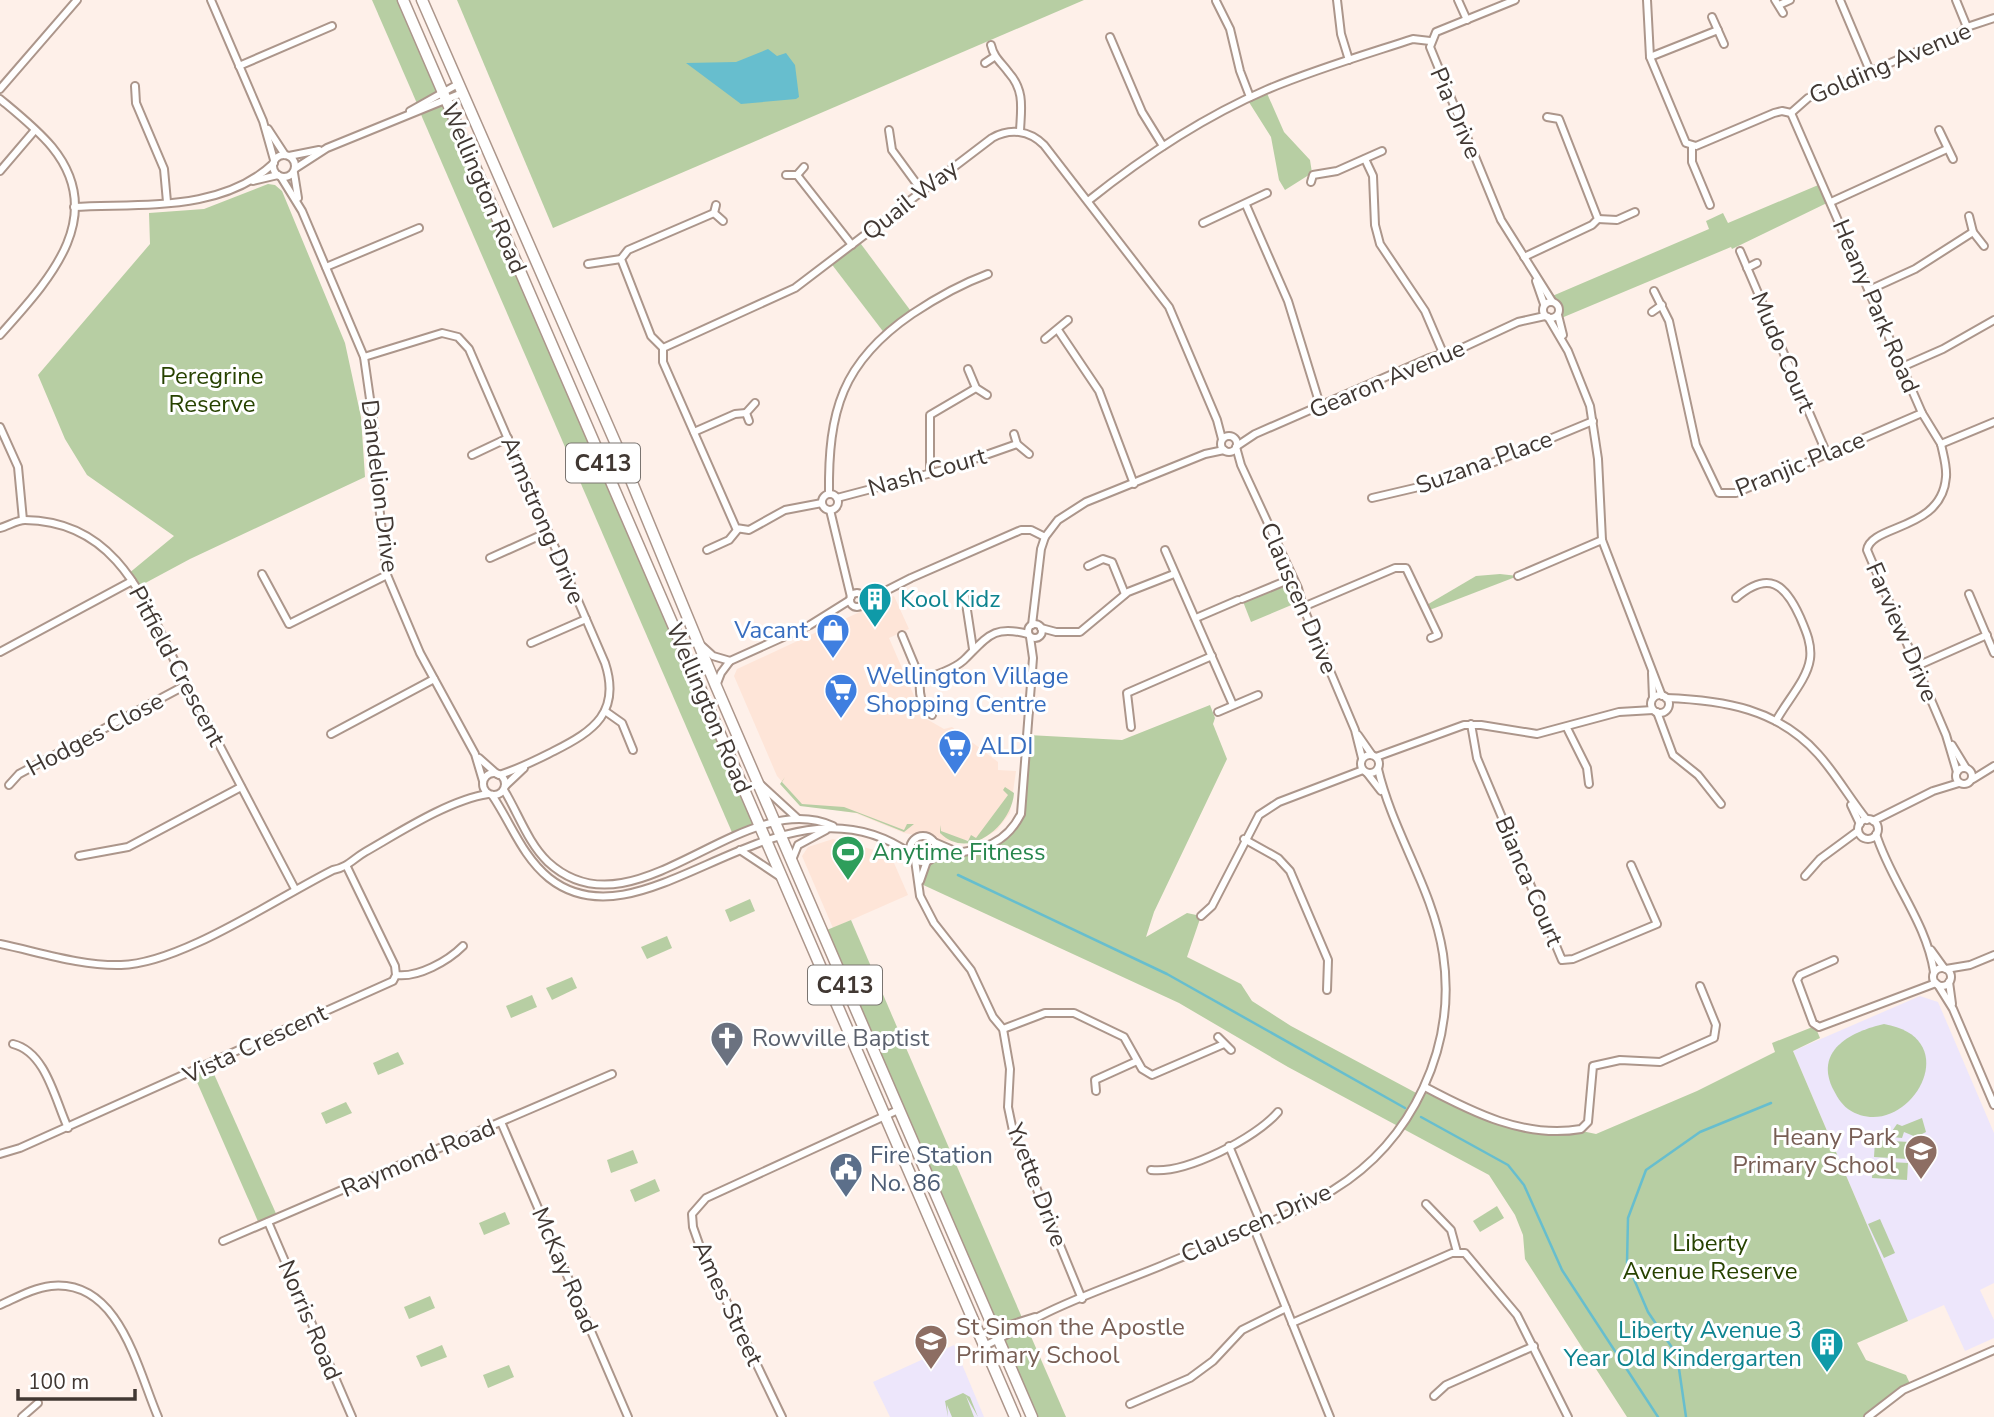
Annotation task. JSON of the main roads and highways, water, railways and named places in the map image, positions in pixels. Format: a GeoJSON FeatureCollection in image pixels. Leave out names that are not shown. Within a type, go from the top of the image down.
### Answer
{"type":"FeatureCollection","features":[{"type":"Feature","properties":{"kind":"main road","name":"Wellington Road"},"geometry":{"type":"LineString","coordinates":[[403,0],[1015,1417]]}},
{"type":"Feature","properties":{"kind":"main road","name":"Wellington Road"},"geometry":{"type":"LineString","coordinates":[[422,0],[619,451],[716,686],[1032,1417]]}},
{"type":"Feature","properties":{"kind":"water"},"geometry":{"type":"Polygon","coordinates":[[[768,49],[777,56],[786,53],[795,65],[799,97],[796,99],[741,104],[686,63],[736,62],[768,49]]]}},
{"type":"Feature","properties":{"kind":"waterway"},"geometry":{"type":"LineString","coordinates":[[958,875],[1167,974],[1405,1108]]}},
{"type":"Feature","properties":{"kind":"waterway"},"geometry":{"type":"LineString","coordinates":[[1686,1417],[1677,1355],[1648,1312],[1627,1263],[1628,1218],[1646,1170],[1700,1132],[1771,1103]]}},
{"type":"Feature","properties":{"kind":"waterway"},"geometry":{"type":"LineString","coordinates":[[1421,1117],[1508,1165],[1524,1185],[1562,1270],[1658,1417]]}},
{"type":"Feature","properties":{"kind":"place","name":"Kool Kidz"},"geometry":{"type":"Point","coordinates":[875,629]}},
{"type":"Feature","properties":{"kind":"place","name":"Vacant"},"geometry":{"type":"Point","coordinates":[833,660]}},
{"type":"Feature","properties":{"kind":"place","name":"Wellington Village Shopping Centre"},"geometry":{"type":"Point","coordinates":[841,720]}},
{"type":"Feature","properties":{"kind":"place","name":"ALDI"},"geometry":{"type":"Point","coordinates":[955,776]}},
{"type":"Feature","properties":{"kind":"place","name":"Anytime Fitness"},"geometry":{"type":"Point","coordinates":[848,882]}},
{"type":"Feature","properties":{"kind":"place","name":"Rowville Baptist"},"geometry":{"type":"Point","coordinates":[727,1068]}},
{"type":"Feature","properties":{"kind":"place","name":"Heany Park Primary School"},"geometry":{"type":"Point","coordinates":[1921,1181]}},
{"type":"Feature","properties":{"kind":"place","name":"Fire Station No. 86"},"geometry":{"type":"Point","coordinates":[846,1199]}},
{"type":"Feature","properties":{"kind":"place","name":"St Simon the Apostle Primary School"},"geometry":{"type":"Point","coordinates":[931,1371]}},
{"type":"Feature","properties":{"kind":"place","name":"Liberty Avenue 3 Year Old Kindergarten"},"geometry":{"type":"Point","coordinates":[1827,1374]}},
{"type":"Feature","properties":{"kind":"park label","name":"Peregrine Reserve"},"geometry":{"type":"Point","coordinates":[212,390]}},
{"type":"Feature","properties":{"kind":"park label","name":"Liberty Avenue Reserve"},"geometry":{"type":"Point","coordinates":[1710,1257]}}]}
